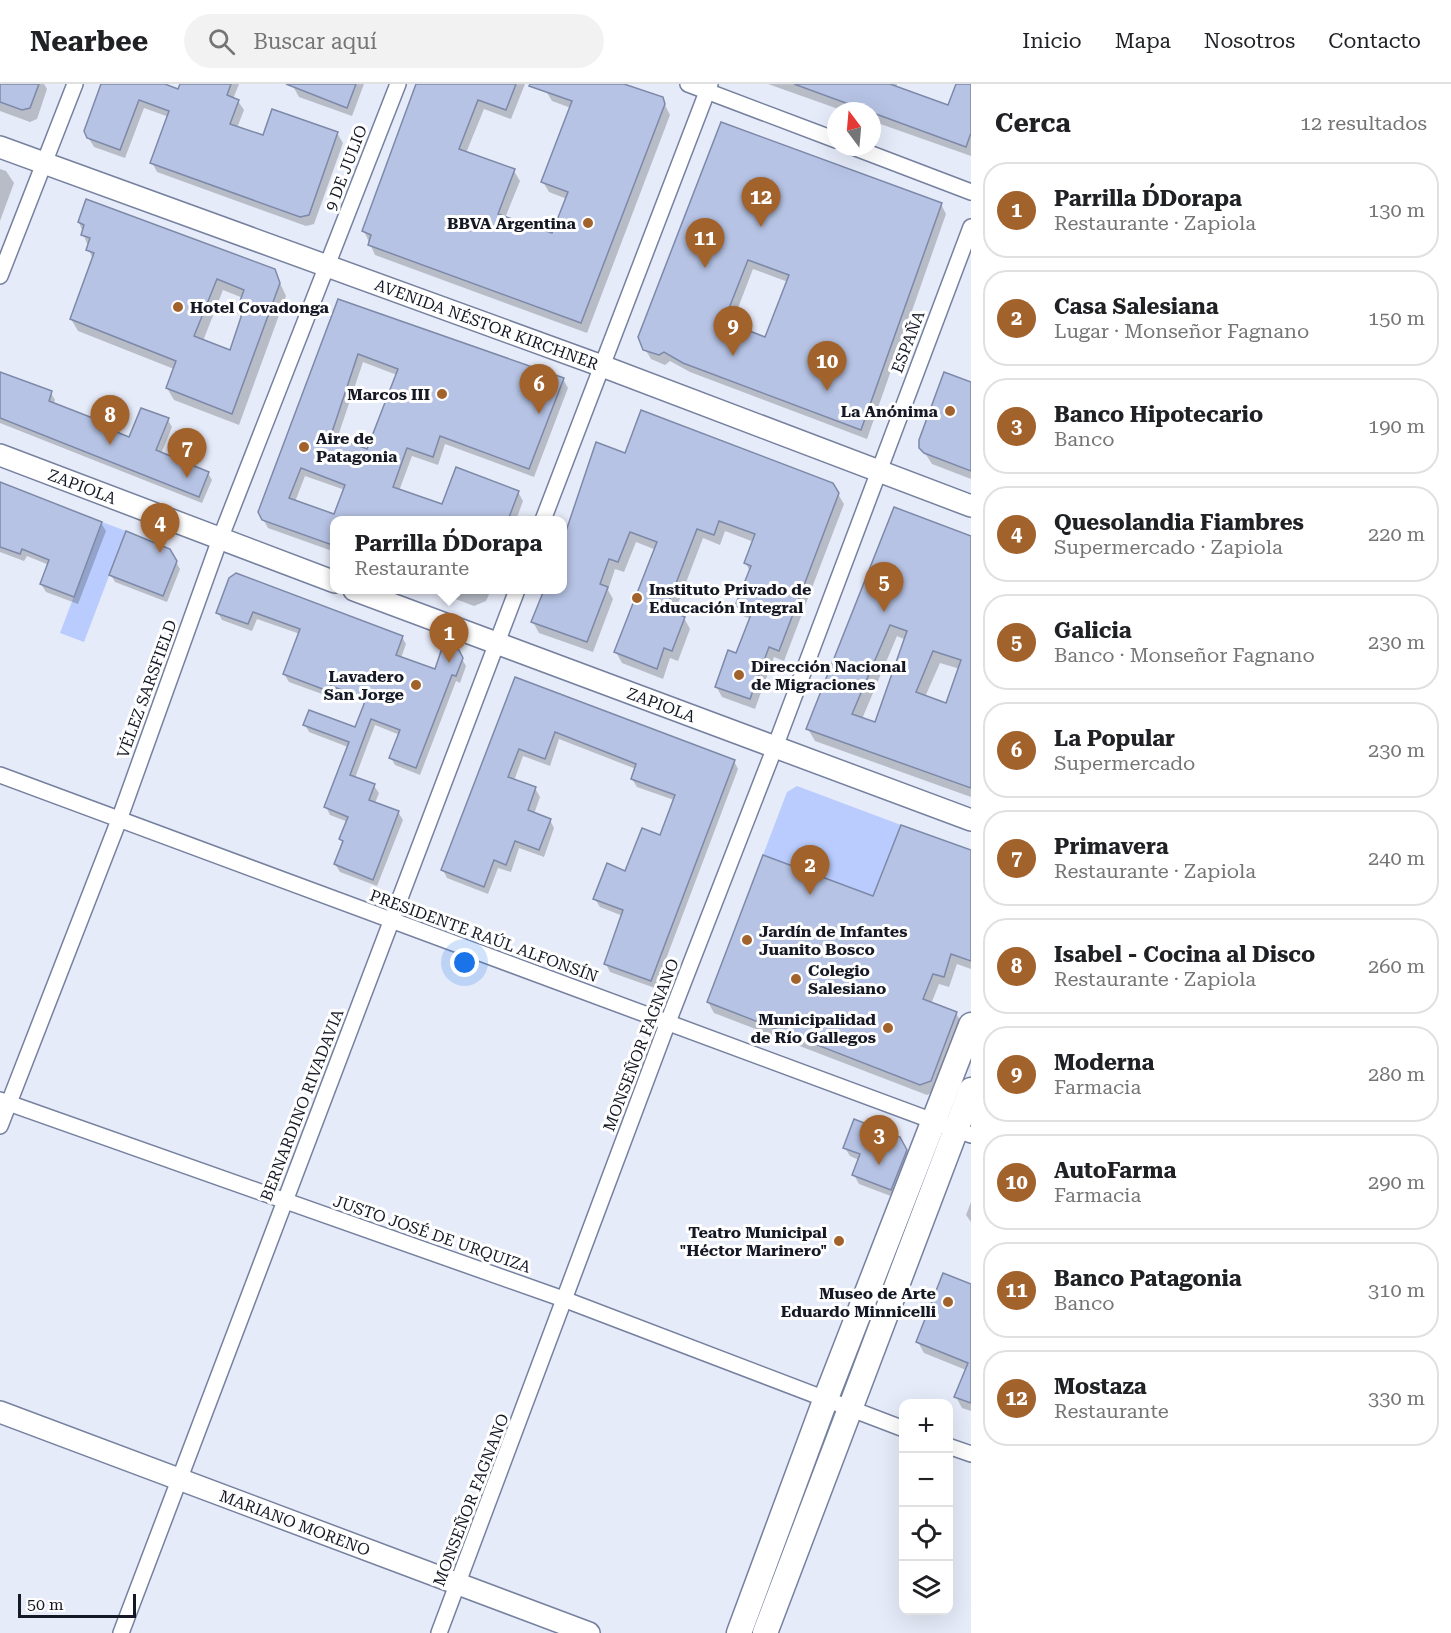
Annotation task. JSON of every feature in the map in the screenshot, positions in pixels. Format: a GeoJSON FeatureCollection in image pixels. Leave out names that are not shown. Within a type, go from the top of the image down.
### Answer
{"type":"FeatureCollection","features":[{"type":"Feature","properties":{"kind":"main road","name":"AVENIDA NÉSTOR KIRCHNER"},"geometry":{"type":"LineString","coordinates":[[0,147],[602,366],[971,506]]}},
{"type":"Feature","properties":{"kind":"main road","name":"ZAPIOLA"},"geometry":{"type":"LineString","coordinates":[[0,455],[330,580]]}},
{"type":"Feature","properties":{"kind":"main road","name":"ZAPIOLA"},"geometry":{"type":"LineString","coordinates":[[365,594],[971,820]]}},
{"type":"Feature","properties":{"kind":"main road"},"geometry":{"type":"LineString","coordinates":[[765,1633],[954,1128],[971,1025]]}},
{"type":"Feature","properties":{"kind":"main road"},"geometry":{"type":"LineString","coordinates":[[739,1633],[826,1398],[971,1090]]}},
{"type":"Feature","properties":{"kind":"main road","name":"MARIANO MORENO"},"geometry":{"type":"LineString","coordinates":[[0,1412],[589,1633]]}},
{"type":"Feature","properties":{"kind":"street"},"geometry":{"type":"LineString","coordinates":[[0,276],[75,84]]}},
{"type":"Feature","properties":{"kind":"street","name":"9 DE JULIO"},"geometry":{"type":"LineString","coordinates":[[328,266],[398,84]]}},
{"type":"Feature","properties":{"kind":"street"},"geometry":{"type":"LineString","coordinates":[[688,84],[708,88],[827,136]]}},
{"type":"Feature","properties":{"kind":"street"},"geometry":{"type":"LineString","coordinates":[[545,516],[708,88]]}},
{"type":"Feature","properties":{"kind":"street"},"geometry":{"type":"LineString","coordinates":[[877,156],[971,192]]}},
{"type":"Feature","properties":{"kind":"street","name":"ESPAÑA"},"geometry":{"type":"LineString","coordinates":[[879,471],[971,227]]}},
{"type":"Feature","properties":{"kind":"street","name":"VÉLEZ SARSFIELD"},"geometry":{"type":"LineString","coordinates":[[0,1126],[4,1101],[119,820],[220,539],[328,266]]}},
{"type":"Feature","properties":{"kind":"street","name":"MONSEÑOR FAGNANO"},"geometry":{"type":"LineString","coordinates":[[440,1633],[668,1022],[879,471]]}},
{"type":"Feature","properties":{"kind":"street","name":"BERNARDINO RIVADAVIA"},"geometry":{"type":"LineString","coordinates":[[121,1633],[515,594]]}},
{"type":"Feature","properties":{"kind":"street","name":"PRESIDENTE RAÚL ALFONSÍN"},"geometry":{"type":"LineString","coordinates":[[0,775],[954,1128]]}},
{"type":"Feature","properties":{"kind":"street","name":"JUSTO JOSÉ DE URQUIZA"},"geometry":{"type":"LineString","coordinates":[[4,1101],[566,1300],[899,1427]]}},
{"type":"Feature","properties":{"kind":"street"},"geometry":{"type":"LineString","coordinates":[[953,1448],[971,1454]]}},
{"type":"Feature","properties":{"kind":"shaded area"},"geometry":{"type":"Polygon","coordinates":[[[102,522],[126,531],[84,642],[60,633],[102,522]]]}},
{"type":"Feature","properties":{"kind":"shaded area"},"geometry":{"type":"Polygon","coordinates":[[[797,786],[901,825],[873,896],[763,855],[787,792],[797,786]]]}},
{"type":"Feature","properties":{"kind":"building"},"geometry":{"type":"Polygon","coordinates":[[[0,84],[39,84],[30,108],[22,110],[0,102],[0,84]]]}},
{"type":"Feature","properties":{"kind":"building"},"geometry":{"type":"Polygon","coordinates":[[[101,84],[165,84],[178,89],[180,84],[231,84],[227,95],[239,100],[230,124],[263,135],[272,109],[338,132],[309,215],[300,217],[150,163],[169,111],[139,100],[120,150],[87,138],[84,131],[101,84]]]}},
{"type":"Feature","properties":{"kind":"building"},"geometry":{"type":"Polygon","coordinates":[[[286,84],[356,84],[347,108],[286,84]]]}},
{"type":"Feature","properties":{"kind":"building"},"geometry":{"type":"Polygon","coordinates":[[[416,84],[516,84],[506,110],[478,100],[459,149],[515,169],[498,214],[552,233],[568,192],[541,182],[572,101],[529,86],[530,84],[624,84],[663,97],[665,104],[581,323],[368,245],[371,235],[362,231],[416,84]]]}},
{"type":"Feature","properties":{"kind":"building"},"geometry":{"type":"Polygon","coordinates":[[[794,84],[890,84],[948,105],[956,84],[971,84],[971,133],[966,147],[881,116],[881,102],[843,102],[794,84]]]}},
{"type":"Feature","properties":{"kind":"building"},"geometry":{"type":"Polygon","coordinates":[[[721,122],[942,203],[861,430],[683,363],[664,352],[659,355],[643,350],[638,337],[721,122]],[[748,260],[724,321],[765,337],[789,275],[748,260]]]}},
{"type":"Feature","properties":{"kind":"building"},"geometry":{"type":"Polygon","coordinates":[[[86,199],[275,269],[280,283],[232,414],[166,388],[176,361],[70,319],[94,253],[86,250],[90,238],[81,235],[84,225],[78,222],[86,199]],[[217,279],[194,336],[230,350],[242,314],[236,312],[244,290],[217,279]]]}},
{"type":"Feature","properties":{"kind":"building"},"geometry":{"type":"Polygon","coordinates":[[[338,299],[564,378],[529,469],[440,436],[433,457],[407,448],[393,487],[442,504],[456,467],[519,491],[510,516],[330,516],[330,544],[262,520],[258,512],[338,299]],[[358,354],[331,435],[367,449],[398,369],[358,354]],[[301,468],[289,498],[334,514],[345,485],[301,468]]]}},
{"type":"Feature","properties":{"kind":"building"},"geometry":{"type":"Polygon","coordinates":[[[0,372],[52,391],[49,401],[103,422],[102,426],[129,437],[141,408],[169,418],[156,450],[209,472],[199,497],[0,418],[0,372]]]}},
{"type":"Feature","properties":{"kind":"building","name":"La Anónima"},"geometry":{"type":"Polygon","coordinates":[[[944,372],[971,382],[971,471],[924,453],[919,448],[919,440],[944,372]]]}},
{"type":"Feature","properties":{"kind":"building"},"geometry":{"type":"Polygon","coordinates":[[[641,410],[833,483],[839,493],[779,651],[769,647],[750,699],[715,687],[728,650],[736,653],[752,612],[735,606],[751,566],[744,563],[755,534],[719,521],[714,535],[697,529],[666,609],[685,617],[672,651],[664,648],[657,669],[614,652],[657,542],[630,532],[618,562],[609,559],[600,584],[608,587],[587,642],[531,622],[542,594],[567,594],[567,528],[596,442],[625,453],[641,410]]]}},
{"type":"Feature","properties":{"kind":"building"},"geometry":{"type":"Polygon","coordinates":[[[0,482],[102,522],[74,597],[40,584],[49,560],[22,549],[20,554],[0,547],[0,482]]]}},
{"type":"Feature","properties":{"kind":"building"},"geometry":{"type":"Polygon","coordinates":[[[894,507],[971,536],[971,788],[806,729],[894,507]],[[890,625],[852,714],[875,722],[907,631],[890,625]],[[933,651],[916,692],[946,703],[961,660],[933,651]]]}},
{"type":"Feature","properties":{"kind":"building"},"geometry":{"type":"Polygon","coordinates":[[[126,531],[170,549],[177,561],[163,596],[109,575],[126,531]]]}},
{"type":"Feature","properties":{"kind":"building"},"geometry":{"type":"Polygon","coordinates":[[[236,573],[403,636],[396,655],[435,669],[443,645],[459,650],[463,658],[456,676],[452,675],[416,768],[389,758],[400,730],[371,719],[350,775],[375,784],[369,800],[399,811],[373,880],[334,864],[343,841],[339,839],[348,817],[324,807],[349,742],[303,725],[309,710],[355,727],[366,699],[331,686],[328,691],[283,674],[300,629],[253,612],[248,624],[216,613],[229,578],[236,573]]]}},
{"type":"Feature","properties":{"kind":"building"},"geometry":{"type":"Polygon","coordinates":[[[515,677],[735,760],[651,981],[604,964],[623,910],[593,899],[607,863],[625,871],[642,828],[660,835],[675,795],[631,779],[636,764],[555,732],[545,759],[519,749],[508,777],[536,787],[528,810],[551,819],[539,850],[515,841],[506,865],[494,860],[484,887],[441,870],[515,677]]]}},
{"type":"Feature","properties":{"kind":"building"},"geometry":{"type":"Polygon","coordinates":[[[901,825],[971,850],[971,961],[951,954],[944,977],[933,974],[923,999],[957,1012],[931,1081],[920,1085],[707,1002],[763,855],[873,896],[901,825]]]}},
{"type":"Feature","properties":{"kind":"building"},"geometry":{"type":"Polygon","coordinates":[[[854,1119],[900,1137],[907,1150],[891,1190],[852,1175],[860,1154],[843,1148],[854,1119]]]}},
{"type":"Feature","properties":{"kind":"building"},"geometry":{"type":"Polygon","coordinates":[[[943,1273],[971,1284],[971,1403],[954,1397],[968,1363],[916,1342],[943,1273]]]}},
{"type":"Feature","properties":{"kind":"place","name":"BBVA Argentina"},"geometry":{"type":"Point","coordinates":[588,223]}},
{"type":"Feature","properties":{"kind":"place","name":"Mostaza"},"geometry":{"type":"Point","coordinates":[761,227]}},
{"type":"Feature","properties":{"kind":"place","name":"Banco Patagonia"},"geometry":{"type":"Point","coordinates":[705,268]}},
{"type":"Feature","properties":{"kind":"place","name":"Hotel Covadonga"},"geometry":{"type":"Point","coordinates":[178,307]}},
{"type":"Feature","properties":{"kind":"place","name":"Moderna"},"geometry":{"type":"Point","coordinates":[733,356]}},
{"type":"Feature","properties":{"kind":"place","name":"AutoFarma"},"geometry":{"type":"Point","coordinates":[827,391]}},
{"type":"Feature","properties":{"kind":"place","name":"Marcos III"},"geometry":{"type":"Point","coordinates":[442,394]}},
{"type":"Feature","properties":{"kind":"place","name":"La Anónima"},"geometry":{"type":"Point","coordinates":[950,411]}},
{"type":"Feature","properties":{"kind":"place","name":"La Popular"},"geometry":{"type":"Point","coordinates":[539,414]}},
{"type":"Feature","properties":{"kind":"place","name":"Isabel - Cocina al Disco"},"geometry":{"type":"Point","coordinates":[110,445]}},
{"type":"Feature","properties":{"kind":"place","name":"Aire de Patagonia"},"geometry":{"type":"Point","coordinates":[304,447]}},
{"type":"Feature","properties":{"kind":"place","name":"Primavera"},"geometry":{"type":"Point","coordinates":[187,478]}},
{"type":"Feature","properties":{"kind":"place","name":"Quesolandia Fiambres"},"geometry":{"type":"Point","coordinates":[160,553]}},
{"type":"Feature","properties":{"kind":"place","name":"Instituto Privado de Educación Integral"},"geometry":{"type":"Point","coordinates":[637,598]}},
{"type":"Feature","properties":{"kind":"place","name":"Galicia"},"geometry":{"type":"Point","coordinates":[884,612]}},
{"type":"Feature","properties":{"kind":"place","name":"Parrilla D´Dorapa"},"geometry":{"type":"Point","coordinates":[449,663]}},
{"type":"Feature","properties":{"kind":"place","name":"Dirección Nacional de Migraciones"},"geometry":{"type":"Point","coordinates":[739,675]}},
{"type":"Feature","properties":{"kind":"place","name":"Lavadero San Jorge"},"geometry":{"type":"Point","coordinates":[416,685]}},
{"type":"Feature","properties":{"kind":"place","name":"Casa Salesiana"},"geometry":{"type":"Point","coordinates":[810,895]}},
{"type":"Feature","properties":{"kind":"place","name":"Jardín de Infantes Juanito Bosco"},"geometry":{"type":"Point","coordinates":[747,940]}},
{"type":"Feature","properties":{"kind":"place","name":"Colegio Salesiano"},"geometry":{"type":"Point","coordinates":[796,979]}},
{"type":"Feature","properties":{"kind":"place","name":"Municipalidad de Río Gallegos"},"geometry":{"type":"Point","coordinates":[888,1028]}},
{"type":"Feature","properties":{"kind":"place","name":"Banco Hipotecario"},"geometry":{"type":"Point","coordinates":[879,1165]}},
{"type":"Feature","properties":{"kind":"place","name":"Teatro Municipal \"Héctor Marinero\""},"geometry":{"type":"Point","coordinates":[839,1241]}},
{"type":"Feature","properties":{"kind":"place","name":"Museo de Arte Eduardo Minnicelli"},"geometry":{"type":"Point","coordinates":[948,1302]}}]}
